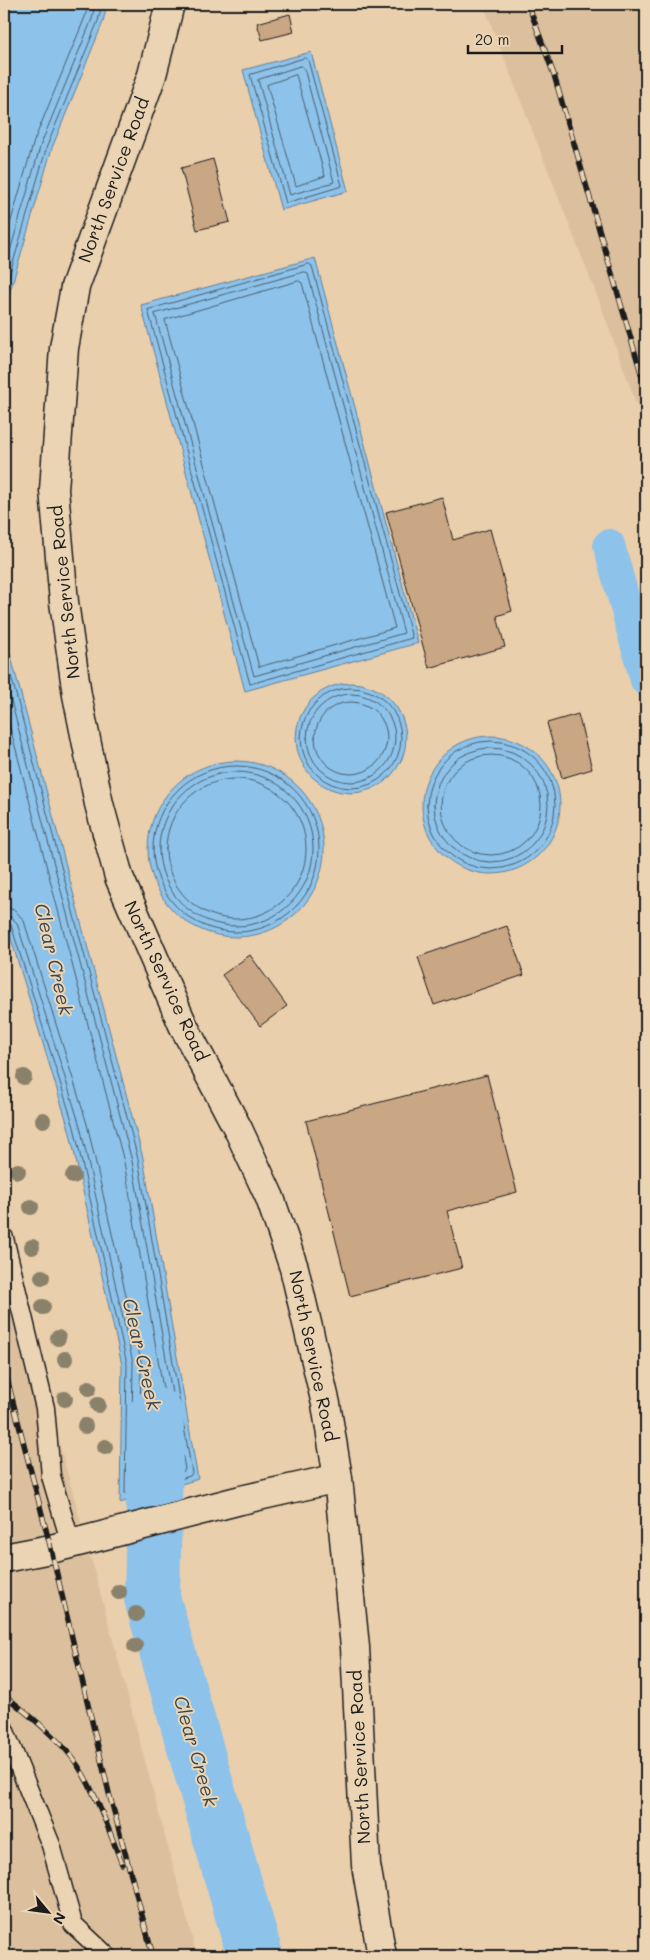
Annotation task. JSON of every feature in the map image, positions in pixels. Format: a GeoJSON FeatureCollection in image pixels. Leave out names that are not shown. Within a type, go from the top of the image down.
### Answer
{"type":"FeatureCollection","features":[{"type":"Feature","properties":{"kind":"street","name":"North Service Road"},"geometry":{"type":"LineString","coordinates":[[170,4],[152,76],[75,287],[64,348],[54,490],[64,602],[76,696],[99,804],[119,877],[183,1026],[238,1129],[270,1198],[294,1268],[326,1404],[338,1478],[356,1647],[366,1865],[382,1956]]}},
{"type":"Feature","properties":{"kind":"street"},"geometry":{"type":"LineString","coordinates":[[4,1558],[71,1544],[241,1500],[338,1478]]}},
{"type":"Feature","properties":{"kind":"lane"},"geometry":{"type":"LineString","coordinates":[[4,1238],[45,1408],[51,1476],[71,1544]]}},
{"type":"Feature","properties":{"kind":"lane"},"geometry":{"type":"LineString","coordinates":[[4,1729],[51,1845],[72,1924],[107,1956]]}},
{"type":"Feature","properties":{"kind":"shaded area"},"geometry":{"type":"Polygon","coordinates":[[[483,4],[646,4],[646,431],[601,306],[483,4]]]}},
{"type":"Feature","properties":{"kind":"shaded area"},"geometry":{"type":"Polygon","coordinates":[[[4,1245],[97,1580],[197,1956],[4,1956],[4,1245]]]}},
{"type":"Feature","properties":{"kind":"water"},"geometry":{"type":"Polygon","coordinates":[[[4,4],[107,4],[103,22],[52,148],[4,312],[4,4]]]}},
{"type":"Feature","properties":{"kind":"water"},"geometry":{"type":"Polygon","coordinates":[[[311,52],[348,191],[281,210],[243,70],[311,52]]]}},
{"type":"Feature","properties":{"kind":"water"},"geometry":{"type":"Polygon","coordinates":[[[315,258],[418,643],[245,691],[141,305],[315,258]]]}},
{"type":"Feature","properties":{"kind":"water","name":"Clear Creek"},"geometry":{"type":"Polygon","coordinates":[[[4,630],[143,1158],[198,1479],[120,1503],[122,1365],[69,1129],[4,916],[4,630]]]}},
{"type":"Feature","properties":{"kind":"water"},"geometry":{"type":"Polygon","coordinates":[[[351,683],[372,687],[390,699],[402,717],[406,738],[402,759],[390,777],[372,789],[351,793],[330,789],[312,777],[300,759],[296,738],[300,717],[312,699],[330,687],[351,683]]]}},
{"type":"Feature","properties":{"kind":"water"},"geometry":{"type":"Polygon","coordinates":[[[491,736],[517,741],[540,756],[555,779],[560,805],[555,831],[540,854],[517,869],[491,874],[465,869],[442,854],[427,831],[422,805],[427,779],[442,756],[465,741],[491,736]]]}},
{"type":"Feature","properties":{"kind":"water"},"geometry":{"type":"Polygon","coordinates":[[[227,761],[245,761],[262,764],[278,771],[304,793],[314,807],[321,823],[324,849],[323,866],[318,883],[304,905],[292,917],[278,927],[262,934],[245,937],[227,937],[210,934],[194,927],[168,905],[158,891],[151,875],[148,858],[148,840],[151,823],[158,807],[180,781],[194,771],[210,764],[227,761]]]}},
{"type":"Feature","properties":{"kind":"building"},"geometry":{"type":"Polygon","coordinates":[[[290,14],[294,32],[262,40],[257,23],[290,14]]]}},
{"type":"Feature","properties":{"kind":"building"},"geometry":{"type":"Polygon","coordinates":[[[213,159],[230,222],[197,230],[181,168],[213,159]]]}},
{"type":"Feature","properties":{"kind":"building"},"geometry":{"type":"Polygon","coordinates":[[[442,497],[453,540],[490,529],[512,611],[497,616],[505,647],[429,668],[386,512],[442,497]]]}},
{"type":"Feature","properties":{"kind":"building"},"geometry":{"type":"Polygon","coordinates":[[[578,714],[592,769],[562,778],[547,723],[578,714]]]}},
{"type":"Feature","properties":{"kind":"building"},"geometry":{"type":"Polygon","coordinates":[[[507,926],[524,975],[434,1005],[418,957],[507,926]]]}},
{"type":"Feature","properties":{"kind":"building"},"geometry":{"type":"Polygon","coordinates":[[[250,955],[287,1006],[260,1026],[222,975],[250,955]]]}},
{"type":"Feature","properties":{"kind":"building"},"geometry":{"type":"Polygon","coordinates":[[[487,1075],[517,1192],[447,1211],[462,1268],[350,1296],[306,1121],[487,1075]]]}},
{"type":"Feature","properties":{"kind":"waterway"},"geometry":{"type":"LineString","coordinates":[[609,545],[646,680]]}},
{"type":"Feature","properties":{"kind":"waterway","name":"Clear Creek"},"geometry":{"type":"LineString","coordinates":[[156,1416],[152,1598],[255,1956]]}},
{"type":"Feature","properties":{"kind":"railway"},"geometry":{"type":"LineString","coordinates":[[528,4],[554,75],[646,390]]}},
{"type":"Feature","properties":{"kind":"railway"},"geometry":{"type":"LineString","coordinates":[[4,1367],[51,1549],[109,1793],[153,1956]]}},
{"type":"Feature","properties":{"kind":"railway"},"geometry":{"type":"LineString","coordinates":[[4,1695],[52,1736],[76,1763],[99,1805],[122,1864]]}}]}
